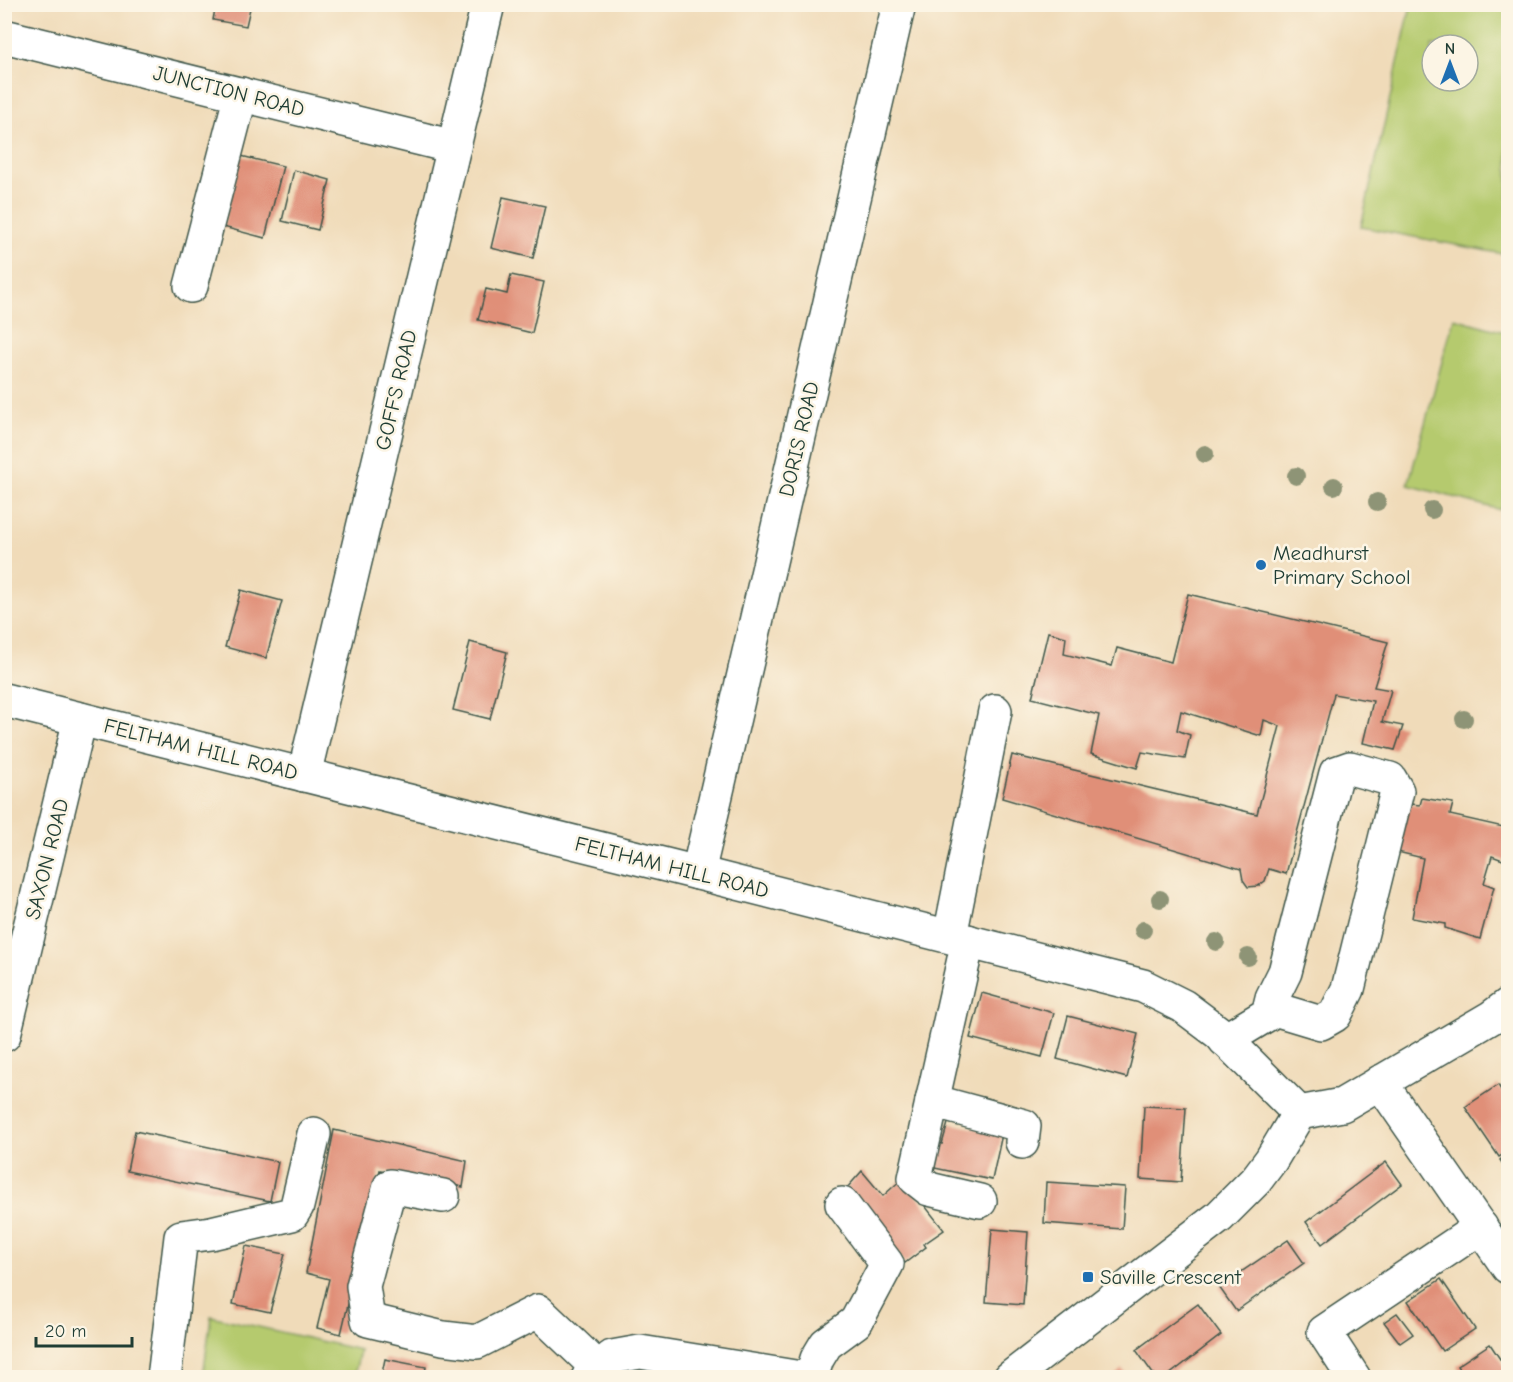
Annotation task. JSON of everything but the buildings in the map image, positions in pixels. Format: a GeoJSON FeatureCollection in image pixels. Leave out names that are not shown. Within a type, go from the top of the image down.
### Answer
{"type":"FeatureCollection","features":[{"type":"Feature","properties":{"kind":"street","name":"GOFFS ROAD"},"geometry":{"type":"LineString","coordinates":[[304,775],[488,4]]}},
{"type":"Feature","properties":{"kind":"street","name":"DORIS ROAD"},"geometry":{"type":"LineString","coordinates":[[698,873],[899,4]]}},
{"type":"Feature","properties":{"kind":"street","name":"JUNCTION ROAD"},"geometry":{"type":"LineString","coordinates":[[4,36],[454,147]]}},
{"type":"Feature","properties":{"kind":"street"},"geometry":{"type":"LineString","coordinates":[[190,286],[240,94]]}},
{"type":"Feature","properties":{"kind":"street","name":"FELTHAM HILL ROAD"},"geometry":{"type":"LineString","coordinates":[[4,700],[1143,986],[1183,1006],[1219,1033],[1299,1113]]}},
{"type":"Feature","properties":{"kind":"street"},"geometry":{"type":"LineString","coordinates":[[980,1201],[929,1189],[915,1178],[932,1101],[995,711]]}},
{"type":"Feature","properties":{"kind":"street","name":"SAXON ROAD"},"geometry":{"type":"LineString","coordinates":[[4,1035],[14,950],[81,719]]}},
{"type":"Feature","properties":{"kind":"street"},"geometry":{"type":"LineString","coordinates":[[1225,1040],[1268,1014],[1272,998],[1285,972],[1336,773],[1350,768],[1390,779],[1397,791],[1348,989],[1335,1015],[1321,1023],[1281,1011],[1272,998]]}},
{"type":"Feature","properties":{"kind":"street"},"geometry":{"type":"LineString","coordinates":[[1010,1377],[1219,1217],[1256,1180],[1271,1160],[1299,1113],[1342,1105],[1509,1005]]}},
{"type":"Feature","properties":{"kind":"street"},"geometry":{"type":"LineString","coordinates":[[1380,1082],[1509,1267]]}},
{"type":"Feature","properties":{"kind":"street"},"geometry":{"type":"LineString","coordinates":[[932,1101],[1024,1126],[1022,1142]]}},
{"type":"Feature","properties":{"kind":"street"},"geometry":{"type":"LineString","coordinates":[[164,1377],[180,1237],[211,1233],[292,1214],[297,1206],[314,1134]]}},
{"type":"Feature","properties":{"kind":"street"},"geometry":{"type":"LineString","coordinates":[[442,1196],[390,1186],[363,1286],[368,1320],[443,1338],[477,1342],[538,1311],[593,1373],[612,1357],[640,1352],[801,1377]]}},
{"type":"Feature","properties":{"kind":"street"},"geometry":{"type":"LineString","coordinates":[[811,1377],[817,1359],[826,1344],[856,1322],[887,1264],[842,1204]]}},
{"type":"Feature","properties":{"kind":"street"},"geometry":{"type":"LineString","coordinates":[[1354,1377],[1324,1332],[1481,1227]]}},
{"type":"Feature","properties":{"kind":"green space"},"geometry":{"type":"Polygon","coordinates":[[[1411,5],[1491,5],[1508,8],[1508,233],[1504,254],[1361,227],[1411,5]]]}},
{"type":"Feature","properties":{"kind":"green space"},"geometry":{"type":"Polygon","coordinates":[[[1454,318],[1508,333],[1508,481],[1501,510],[1408,485],[1454,318]]]}},
{"type":"Feature","properties":{"kind":"green space"},"geometry":{"type":"Polygon","coordinates":[[[211,1316],[360,1350],[354,1377],[203,1377],[211,1316]]]}},
{"type":"Feature","properties":{"kind":"place","name":"Meadhurst Primary School"},"geometry":{"type":"Point","coordinates":[1261,565]}},
{"type":"Feature","properties":{"kind":"place","name":"Saville Crescent"},"geometry":{"type":"Point","coordinates":[1088,1277]}}]}
